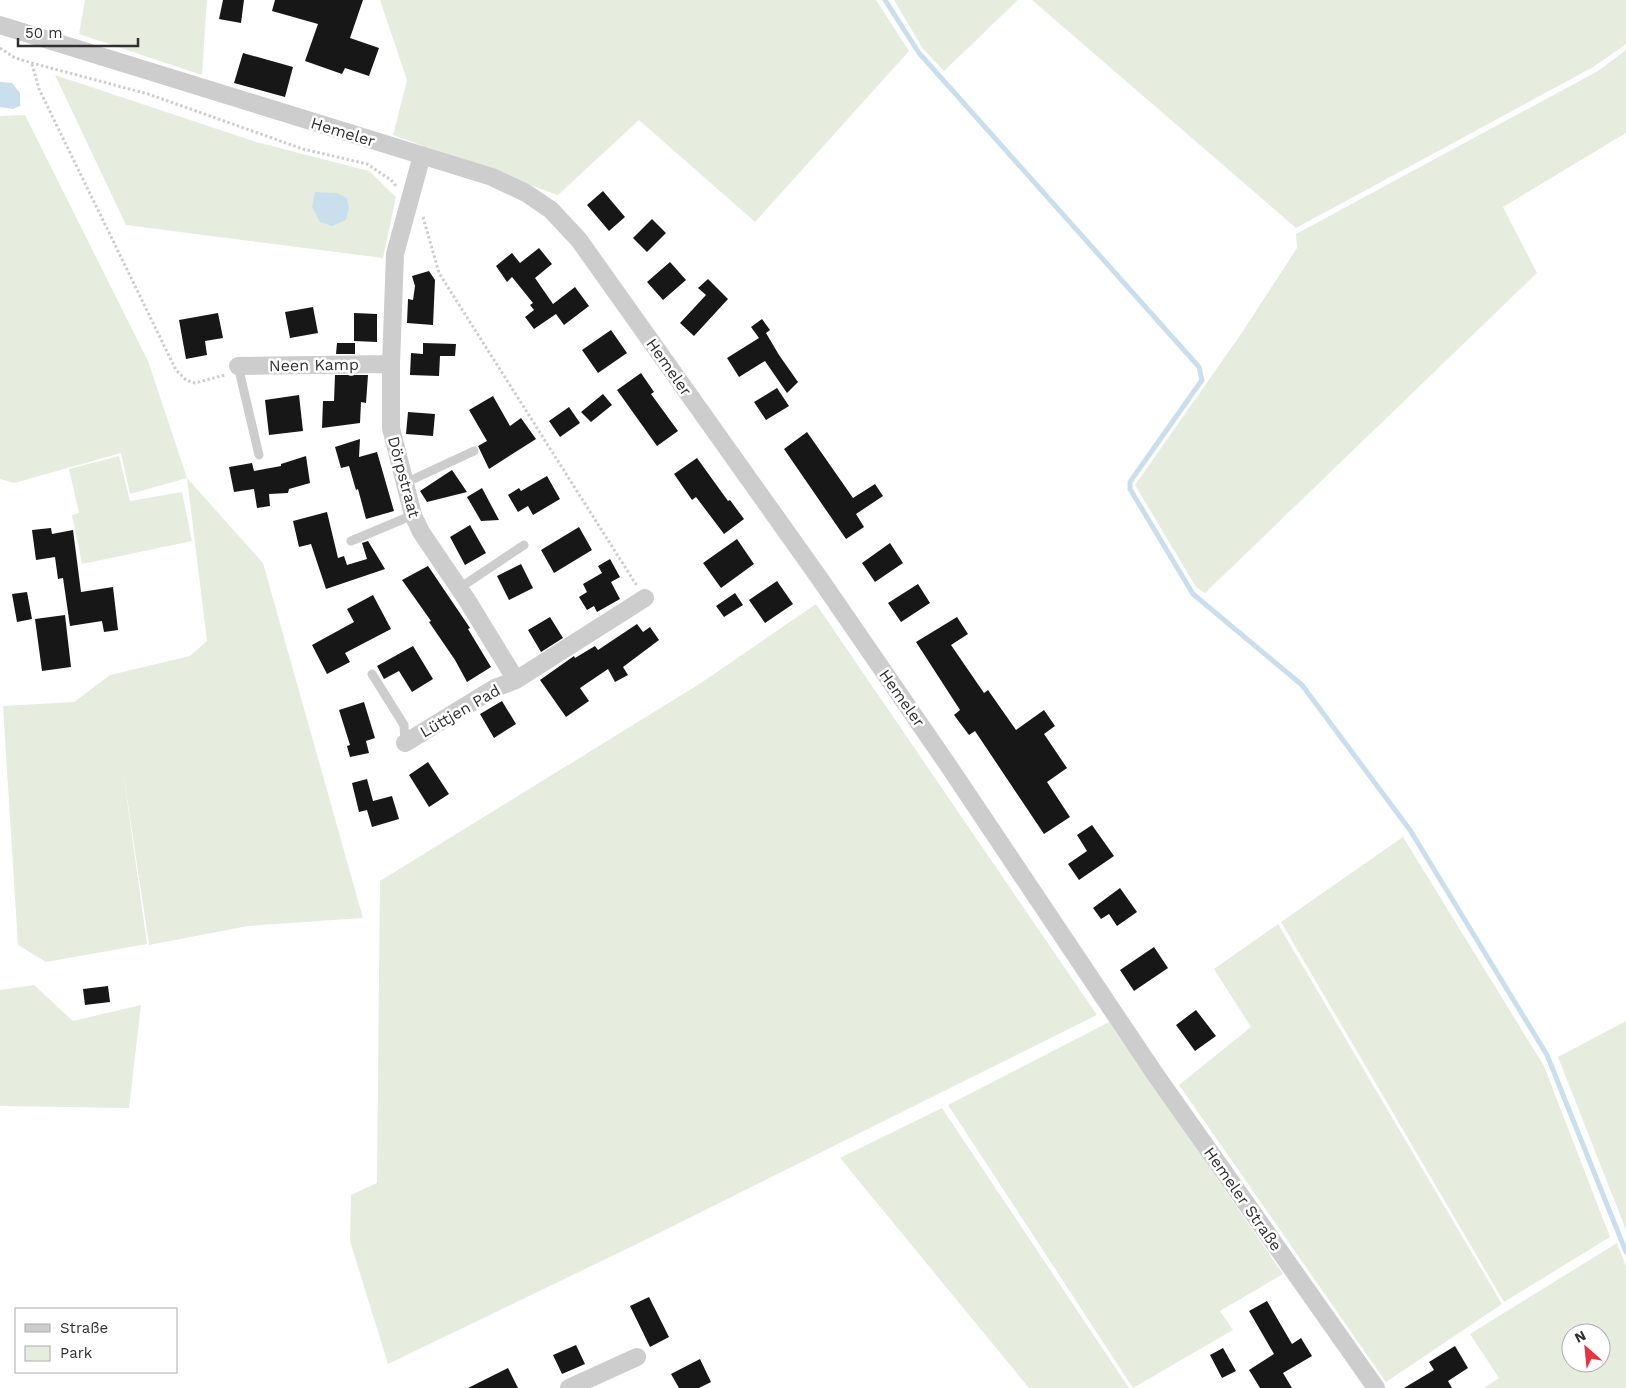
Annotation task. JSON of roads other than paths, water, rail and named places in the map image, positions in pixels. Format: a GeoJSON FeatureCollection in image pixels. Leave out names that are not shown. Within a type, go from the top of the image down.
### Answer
{"type":"FeatureCollection","features":[{"type":"Feature","properties":{"kind":"street","name":"Hemeler"},"geometry":{"type":"LineString","coordinates":[[0,26],[492,177],[526,193],[551,210],[578,240],[826,587],[948,765],[1110,1009]]}},
{"type":"Feature","properties":{"kind":"street","name":"Dörpstraat"},"geometry":{"type":"LineString","coordinates":[[422,155],[395,254],[391,428],[413,515],[420,532],[458,590],[467,600],[516,680]]}},
{"type":"Feature","properties":{"kind":"street","name":"Neen Kamp"},"geometry":{"type":"LineString","coordinates":[[238,366],[391,364]]}},
{"type":"Feature","properties":{"kind":"street"},"geometry":{"type":"LineString","coordinates":[[516,680],[645,598]]}},
{"type":"Feature","properties":{"kind":"street","name":"Lüttjen Pad"},"geometry":{"type":"LineString","coordinates":[[405,743],[495,688],[516,680]]}},
{"type":"Feature","properties":{"kind":"street","name":"Hemeler Straße"},"geometry":{"type":"LineString","coordinates":[[1110,1009],[1376,1388]]}},
{"type":"Feature","properties":{"kind":"street"},"geometry":{"type":"LineString","coordinates":[[569,1388],[637,1357]]}},
{"type":"Feature","properties":{"kind":"lane"},"geometry":{"type":"LineString","coordinates":[[238,366],[259,455]]}},
{"type":"Feature","properties":{"kind":"lane"},"geometry":{"type":"LineString","coordinates":[[405,483],[474,451]]}},
{"type":"Feature","properties":{"kind":"lane"},"geometry":{"type":"LineString","coordinates":[[351,540],[413,515]]}},
{"type":"Feature","properties":{"kind":"lane"},"geometry":{"type":"LineString","coordinates":[[458,590],[524,545]]}},
{"type":"Feature","properties":{"kind":"lane"},"geometry":{"type":"LineString","coordinates":[[372,674],[404,725],[405,743]]}},
{"type":"Feature","properties":{"kind":"water"},"geometry":{"type":"Polygon","coordinates":[[[0,82],[12,83],[20,93],[20,106],[13,109],[0,107],[0,82]]]}},
{"type":"Feature","properties":{"kind":"water"},"geometry":{"type":"Polygon","coordinates":[[[315,192],[337,193],[347,198],[349,207],[346,220],[332,226],[320,222],[312,207],[315,192]]]}},
{"type":"Feature","properties":{"kind":"waterway"},"geometry":{"type":"LineString","coordinates":[[885,0],[919,53],[1199,367],[1202,380],[1130,482],[1130,489],[1193,594],[1302,685],[1410,830],[1547,1055],[1626,1252]]}}]}
